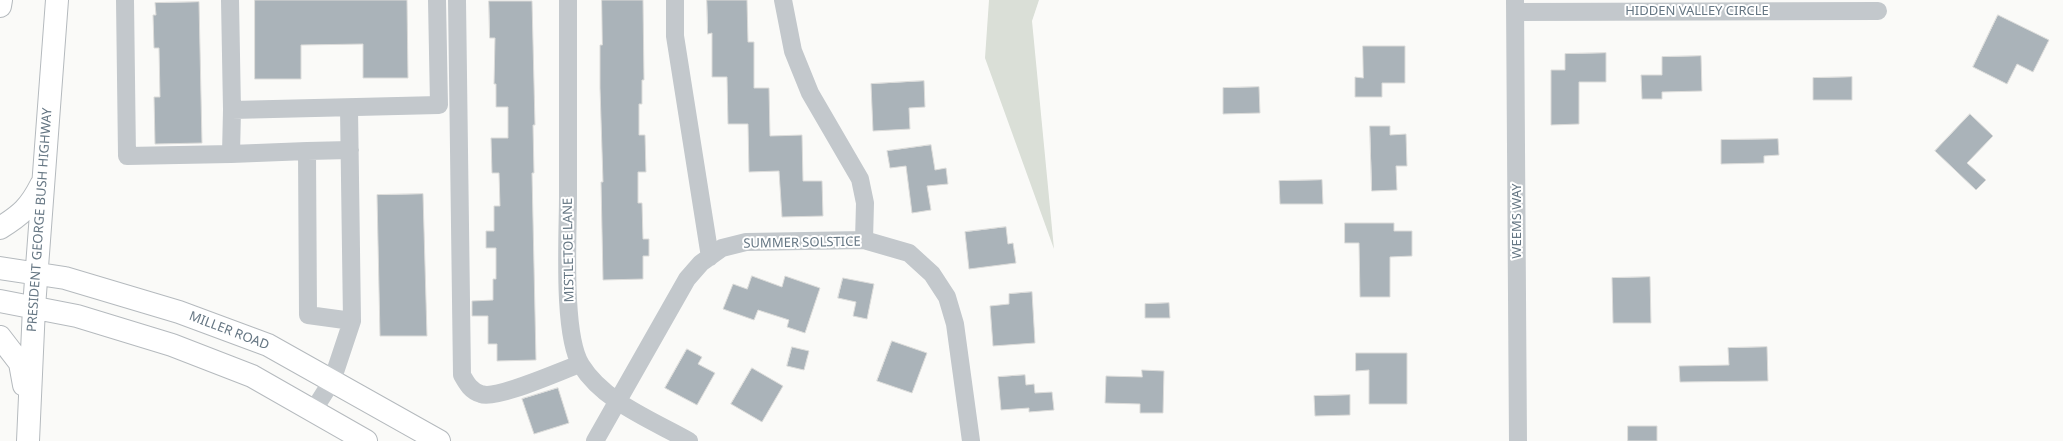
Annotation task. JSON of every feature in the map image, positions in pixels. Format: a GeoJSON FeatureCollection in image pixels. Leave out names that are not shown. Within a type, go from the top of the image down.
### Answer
{"type":"FeatureCollection","features":[{"type":"Feature","properties":{"kind":"main road"},"geometry":{"type":"LineString","coordinates":[[0,0],[0,6]]}},
{"type":"Feature","properties":{"kind":"main road","name":"PRESIDENT GEORGE BUSH HIGHWAY"},"geometry":{"type":"LineString","coordinates":[[28,441],[28,405],[34,307],[57,0]]}},
{"type":"Feature","properties":{"kind":"main road"},"geometry":{"type":"LineString","coordinates":[[0,228],[19,216],[32,203],[43,181]]}},
{"type":"Feature","properties":{"kind":"main road","name":"MILLER ROAD"},"geometry":{"type":"LineString","coordinates":[[0,268],[65,278],[179,312],[268,345],[439,441]]}},
{"type":"Feature","properties":{"kind":"main road"},"geometry":{"type":"LineString","coordinates":[[0,301],[77,316],[172,346],[252,376],[366,441]]}},
{"type":"Feature","properties":{"kind":"main road"},"geometry":{"type":"LineString","coordinates":[[0,337],[20,363],[28,405]]}},
{"type":"Feature","properties":{"kind":"street"},"geometry":{"type":"LineString","coordinates":[[125,0],[127,156],[350,150]]}},
{"type":"Feature","properties":{"kind":"street"},"geometry":{"type":"LineString","coordinates":[[230,0],[232,110],[231,154]]}},
{"type":"Feature","properties":{"kind":"street"},"geometry":{"type":"LineString","coordinates":[[232,110],[439,106],[437,0]]}},
{"type":"Feature","properties":{"kind":"street"},"geometry":{"type":"LineString","coordinates":[[457,0],[462,375],[469,388],[482,395],[497,395],[580,364]]}},
{"type":"Feature","properties":{"kind":"street","name":"MISTLETOE LANE"},"geometry":{"type":"LineString","coordinates":[[568,0],[568,266],[570,330],[580,364],[598,386],[619,401],[688,441]]}},
{"type":"Feature","properties":{"kind":"street"},"geometry":{"type":"LineString","coordinates":[[675,0],[675,36],[710,257]]}},
{"type":"Feature","properties":{"kind":"street"},"geometry":{"type":"LineString","coordinates":[[783,0],[793,50],[810,93],[860,179],[865,203],[864,240]]}},
{"type":"Feature","properties":{"kind":"street","name":"HIDDEN VALLEY CIRCLE"},"geometry":{"type":"LineString","coordinates":[[1516,6],[1878,11]]}},
{"type":"Feature","properties":{"kind":"street","name":"WEEMS WAY"},"geometry":{"type":"LineString","coordinates":[[1516,6],[1518,441]]}},
{"type":"Feature","properties":{"kind":"street"},"geometry":{"type":"LineString","coordinates":[[314,411],[332,381],[352,321],[349,108]]}},
{"type":"Feature","properties":{"kind":"street"},"geometry":{"type":"LineString","coordinates":[[307,152],[308,314],[352,321]]}},
{"type":"Feature","properties":{"kind":"street","name":"SUMMER SOLSTICE"},"geometry":{"type":"LineString","coordinates":[[595,441],[687,279],[710,257],[722,248],[746,242],[864,240],[909,253],[932,274],[948,297],[955,324],[971,441]]}},
{"type":"Feature","properties":{"kind":"shaded area"},"geometry":{"type":"Polygon","coordinates":[[[989,0],[1039,0],[1032,21],[1054,249],[985,58],[989,0]]]}},
{"type":"Feature","properties":{"kind":"building"},"geometry":{"type":"Polygon","coordinates":[[[255,0],[407,0],[408,78],[363,78],[363,44],[301,45],[301,79],[255,79],[255,0]]]}},
{"type":"Feature","properties":{"kind":"building"},"geometry":{"type":"Polygon","coordinates":[[[602,0],[643,0],[644,80],[642,80],[642,104],[639,104],[639,135],[645,135],[646,172],[638,172],[638,203],[642,203],[643,239],[649,239],[649,256],[643,256],[643,279],[603,280],[601,182],[603,182],[600,88],[602,0]]]}},
{"type":"Feature","properties":{"kind":"building"},"geometry":{"type":"Polygon","coordinates":[[[707,0],[747,0],[748,42],[754,42],[754,88],[769,88],[770,136],[802,135],[803,181],[822,181],[823,216],[782,217],[779,171],[749,172],[748,124],[728,124],[727,77],[712,77],[712,33],[708,34],[707,0]]]}},
{"type":"Feature","properties":{"kind":"building"},"geometry":{"type":"Polygon","coordinates":[[[489,1],[532,1],[535,125],[533,125],[534,173],[532,173],[536,360],[497,361],[497,344],[488,344],[488,316],[472,316],[472,301],[493,300],[493,279],[496,279],[496,248],[486,248],[486,231],[494,231],[494,206],[500,206],[499,173],[492,173],[491,138],[508,138],[508,107],[496,107],[496,84],[494,84],[495,38],[490,38],[489,1]]]}},
{"type":"Feature","properties":{"kind":"building"},"geometry":{"type":"Polygon","coordinates":[[[199,2],[202,143],[155,144],[154,97],[160,97],[159,48],[154,48],[153,15],[156,15],[155,3],[199,2]]]}},
{"type":"Feature","properties":{"kind":"building"},"geometry":{"type":"Polygon","coordinates":[[[1998,15],[2049,40],[2033,72],[2017,64],[2007,84],[1973,67],[1998,15]]]}},
{"type":"Feature","properties":{"kind":"building"},"geometry":{"type":"Polygon","coordinates":[[[1363,46],[1405,46],[1405,83],[1382,83],[1382,97],[1355,97],[1355,77],[1363,78],[1363,46]]]}},
{"type":"Feature","properties":{"kind":"building"},"geometry":{"type":"Polygon","coordinates":[[[1606,53],[1606,82],[1579,82],[1579,124],[1551,125],[1551,70],[1565,70],[1565,54],[1606,53]]]}},
{"type":"Feature","properties":{"kind":"building"},"geometry":{"type":"Polygon","coordinates":[[[1701,56],[1702,91],[1662,92],[1662,99],[1642,99],[1641,75],[1662,75],[1662,57],[1701,56]]]}},
{"type":"Feature","properties":{"kind":"building"},"geometry":{"type":"Polygon","coordinates":[[[1852,77],[1852,100],[1813,100],[1813,78],[1852,77]]]}},
{"type":"Feature","properties":{"kind":"building"},"geometry":{"type":"Polygon","coordinates":[[[924,81],[925,107],[909,108],[910,129],[873,131],[871,84],[924,81]]]}},
{"type":"Feature","properties":{"kind":"building"},"geometry":{"type":"Polygon","coordinates":[[[1259,87],[1260,113],[1223,114],[1223,88],[1259,87]]]}},
{"type":"Feature","properties":{"kind":"building"},"geometry":{"type":"Polygon","coordinates":[[[1970,114],[1993,136],[1967,163],[1986,180],[1976,190],[1935,151],[1970,114]]]}},
{"type":"Feature","properties":{"kind":"building"},"geometry":{"type":"Polygon","coordinates":[[[1370,126],[1390,126],[1390,135],[1406,134],[1407,166],[1396,166],[1397,190],[1372,191],[1370,126]]]}},
{"type":"Feature","properties":{"kind":"building"},"geometry":{"type":"Polygon","coordinates":[[[1778,139],[1779,155],[1764,156],[1764,163],[1721,164],[1721,140],[1778,139]]]}},
{"type":"Feature","properties":{"kind":"building"},"geometry":{"type":"Polygon","coordinates":[[[931,145],[935,170],[946,168],[948,184],[927,186],[931,210],[912,213],[906,166],[890,168],[887,151],[931,145]]]}},
{"type":"Feature","properties":{"kind":"building"},"geometry":{"type":"Polygon","coordinates":[[[1322,180],[1323,204],[1280,204],[1279,181],[1322,180]]]}},
{"type":"Feature","properties":{"kind":"building"},"geometry":{"type":"Polygon","coordinates":[[[423,194],[427,336],[380,336],[377,195],[423,194]]]}},
{"type":"Feature","properties":{"kind":"building"},"geometry":{"type":"Polygon","coordinates":[[[1345,223],[1394,223],[1394,231],[1412,231],[1412,256],[1390,257],[1390,297],[1360,297],[1359,243],[1345,243],[1345,223]]]}},
{"type":"Feature","properties":{"kind":"building"},"geometry":{"type":"Polygon","coordinates":[[[1006,227],[1008,244],[1013,243],[1016,263],[969,269],[965,232],[1006,227]]]}},
{"type":"Feature","properties":{"kind":"building"},"geometry":{"type":"Polygon","coordinates":[[[752,276],[782,287],[785,276],[820,288],[805,333],[787,327],[789,320],[758,310],[754,320],[723,309],[733,284],[747,289],[752,276]]]}},
{"type":"Feature","properties":{"kind":"building"},"geometry":{"type":"Polygon","coordinates":[[[1650,277],[1651,323],[1613,323],[1612,278],[1650,277]]]}},
{"type":"Feature","properties":{"kind":"building"},"geometry":{"type":"Polygon","coordinates":[[[843,278],[874,284],[867,319],[853,316],[856,302],[838,298],[843,278]]]}},
{"type":"Feature","properties":{"kind":"building"},"geometry":{"type":"Polygon","coordinates":[[[1032,292],[1035,343],[993,346],[990,306],[1009,304],[1009,294],[1032,292]]]}},
{"type":"Feature","properties":{"kind":"building"},"geometry":{"type":"Polygon","coordinates":[[[1169,303],[1170,318],[1145,318],[1145,304],[1169,303]]]}},
{"type":"Feature","properties":{"kind":"building"},"geometry":{"type":"Polygon","coordinates":[[[892,341],[927,353],[912,393],[877,381],[892,341]]]}},
{"type":"Feature","properties":{"kind":"building"},"geometry":{"type":"Polygon","coordinates":[[[792,347],[809,351],[804,370],[787,366],[792,347]]]}},
{"type":"Feature","properties":{"kind":"building"},"geometry":{"type":"Polygon","coordinates":[[[1767,347],[1768,381],[1680,382],[1679,366],[1729,365],[1728,348],[1767,347]]]}},
{"type":"Feature","properties":{"kind":"building"},"geometry":{"type":"Polygon","coordinates":[[[687,349],[702,357],[698,364],[715,373],[697,405],[665,388],[687,349]]]}},
{"type":"Feature","properties":{"kind":"building"},"geometry":{"type":"Polygon","coordinates":[[[1356,353],[1407,353],[1407,404],[1369,404],[1369,370],[1356,371],[1356,353]]]}},
{"type":"Feature","properties":{"kind":"building"},"geometry":{"type":"Polygon","coordinates":[[[752,368],[783,386],[762,422],[731,404],[752,368]]]}},
{"type":"Feature","properties":{"kind":"building"},"geometry":{"type":"Polygon","coordinates":[[[1142,370],[1164,371],[1163,413],[1140,413],[1140,404],[1105,403],[1106,376],[1142,377],[1142,370]]]}},
{"type":"Feature","properties":{"kind":"building"},"geometry":{"type":"Polygon","coordinates":[[[1025,375],[1026,385],[1034,384],[1035,393],[1052,392],[1054,410],[1029,412],[1029,408],[1001,410],[998,377],[1025,375]]]}},
{"type":"Feature","properties":{"kind":"building"},"geometry":{"type":"Polygon","coordinates":[[[558,388],[569,423],[534,434],[522,399],[558,388]]]}},
{"type":"Feature","properties":{"kind":"building"},"geometry":{"type":"Polygon","coordinates":[[[1350,395],[1350,415],[1315,416],[1314,396],[1350,395]]]}},
{"type":"Feature","properties":{"kind":"building"},"geometry":{"type":"Polygon","coordinates":[[[1628,426],[1657,426],[1657,441],[1628,441],[1628,426]]]}}]}
